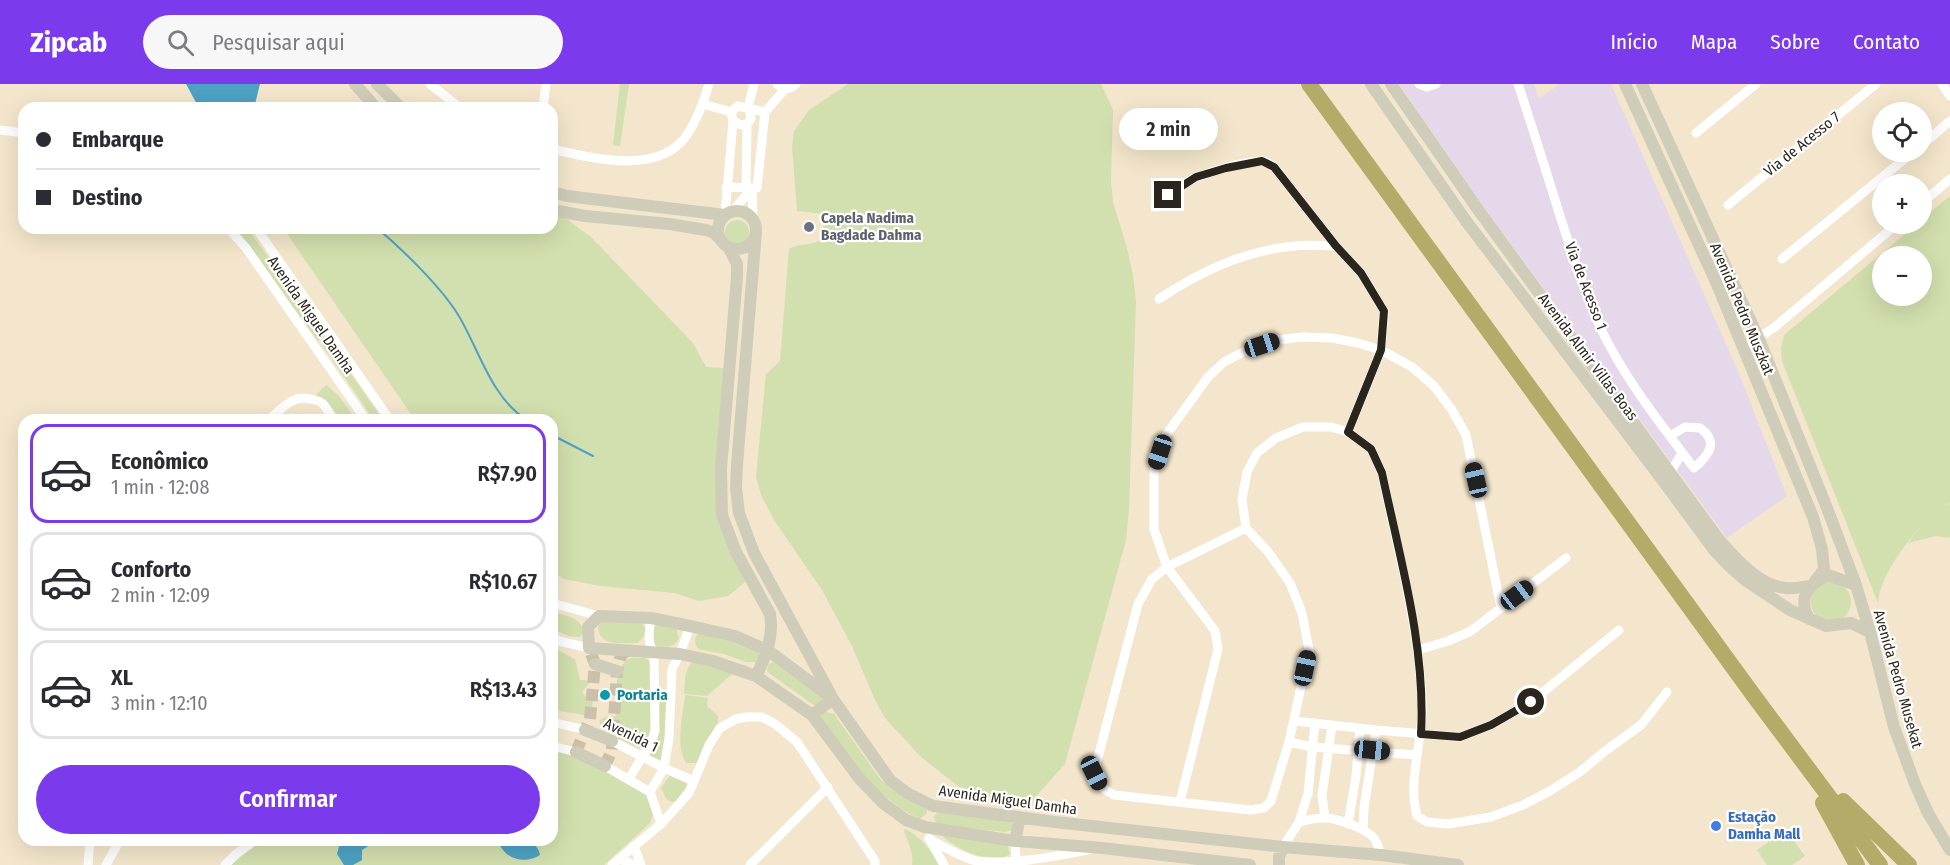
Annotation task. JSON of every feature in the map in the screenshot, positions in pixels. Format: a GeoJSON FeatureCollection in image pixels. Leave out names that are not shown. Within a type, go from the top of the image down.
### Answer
{"type":"FeatureCollection","features":[{"type":"Feature","properties":{"kind":"highway"},"geometry":{"type":"LineString","coordinates":[[1300,84],[1593,489],[1880,865]]}},
{"type":"Feature","properties":{"kind":"highway"},"geometry":{"type":"LineString","coordinates":[[1309,84],[1754,696],[1870,865]]}},
{"type":"Feature","properties":{"kind":"highway"},"geometry":{"type":"LineString","coordinates":[[1804,768],[1857,865]]}},
{"type":"Feature","properties":{"kind":"highway"},"geometry":{"type":"LineString","coordinates":[[1804,768],[1909,865]]}},
{"type":"Feature","properties":{"kind":"street"},"geometry":{"type":"LineString","coordinates":[[355,84],[371,102]]}},
{"type":"Feature","properties":{"kind":"street"},"geometry":{"type":"LineString","coordinates":[[377,84],[395,102]]}},
{"type":"Feature","properties":{"kind":"street"},"geometry":{"type":"LineString","coordinates":[[430,84],[452,102]]}},
{"type":"Feature","properties":{"kind":"street"},"geometry":{"type":"LineString","coordinates":[[544,102],[546,84]]}},
{"type":"Feature","properties":{"kind":"street"},"geometry":{"type":"LineString","coordinates":[[558,150],[605,160],[647,160],[670,151],[686,136],[703,104],[709,84]]}},
{"type":"Feature","properties":{"kind":"street"},"geometry":{"type":"LineString","coordinates":[[754,84],[749,109],[751,119],[747,124],[749,188],[756,232],[736,488],[739,513],[754,553],[833,699],[812,715]]}},
{"type":"Feature","properties":{"kind":"street"},"geometry":{"type":"LineString","coordinates":[[726,187],[757,188],[765,112],[781,86],[793,87],[796,84]]}},
{"type":"Feature","properties":{"kind":"street","name":"Avenida Almir Villas Boas"},"geometry":{"type":"LineString","coordinates":[[1371,84],[1466,221],[1720,541],[1757,576],[1770,584],[1784,588],[1813,583]]}},
{"type":"Feature","properties":{"kind":"street","name":"Avenida Almir Villas Boas"},"geometry":{"type":"LineString","coordinates":[[1391,84],[1666,475],[1713,550],[1728,565],[1781,605],[1809,619]]}},
{"type":"Feature","properties":{"kind":"street"},"geometry":{"type":"LineString","coordinates":[[1421,85],[1431,87],[1436,84]]}},
{"type":"Feature","properties":{"kind":"street","name":"Via de Acesso 1"},"geometry":{"type":"LineString","coordinates":[[1518,84],[1590,304],[1605,337],[1627,375],[1670,436],[1682,453],[1694,468],[1705,459],[1710,450],[1707,435],[1700,428],[1690,426],[1670,436]]}},
{"type":"Feature","properties":{"kind":"street","name":"Avenida Pedro Muszkat"},"geometry":{"type":"LineString","coordinates":[[1625,84],[1716,282],[1813,518],[1822,549],[1824,569],[1813,583]]}},
{"type":"Feature","properties":{"kind":"street","name":"Avenida Pedro Muszkat"},"geometry":{"type":"LineString","coordinates":[[1642,84],[1759,339],[1841,545]]}},
{"type":"Feature","properties":{"kind":"street"},"geometry":{"type":"LineString","coordinates":[[1696,133],[1756,84]]}},
{"type":"Feature","properties":{"kind":"street","name":"Via de Acesso 7"},"geometry":{"type":"LineString","coordinates":[[1728,205],[1876,84]]}},
{"type":"Feature","properties":{"kind":"street"},"geometry":{"type":"LineString","coordinates":[[1942,84],[1950,96]]}},
{"type":"Feature","properties":{"kind":"street"},"geometry":{"type":"LineString","coordinates":[[703,104],[732,116],[741,125],[747,124]]}},
{"type":"Feature","properties":{"kind":"street"},"geometry":{"type":"LineString","coordinates":[[729,213],[726,187],[732,116],[738,105],[765,112]]}},
{"type":"Feature","properties":{"kind":"street"},"geometry":{"type":"LineString","coordinates":[[1932,136],[1950,121]]}},
{"type":"Feature","properties":{"kind":"street"},"geometry":{"type":"LineString","coordinates":[[0,130],[18,132]]}},
{"type":"Feature","properties":{"kind":"street"},"geometry":{"type":"LineString","coordinates":[[1155,207],[1174,190],[1196,177],[1226,168],[1264,162],[1274,167],[1336,246],[1361,273],[1384,311],[1381,350],[1348,432]]}},
{"type":"Feature","properties":{"kind":"street"},"geometry":{"type":"LineString","coordinates":[[1782,259],[1901,162]]}},
{"type":"Feature","properties":{"kind":"street"},"geometry":{"type":"LineString","coordinates":[[1932,194],[1950,179]]}},
{"type":"Feature","properties":{"kind":"street"},"geometry":{"type":"LineString","coordinates":[[749,188],[718,226],[724,243],[737,264],[721,468],[722,515],[736,552],[770,614],[772,624],[768,651],[756,676]]}},
{"type":"Feature","properties":{"kind":"street"},"geometry":{"type":"LineString","coordinates":[[558,194],[746,213],[753,219]]}},
{"type":"Feature","properties":{"kind":"street"},"geometry":{"type":"LineString","coordinates":[[558,211],[706,230],[714,233],[724,243],[735,249],[747,247],[755,238],[756,232]]}},
{"type":"Feature","properties":{"kind":"street","name":"Avenida Miguel Damha"},"geometry":{"type":"LineString","coordinates":[[233,234],[246,248],[362,414]]}},
{"type":"Feature","properties":{"kind":"street","name":"Avenida Miguel Damha"},"geometry":{"type":"LineString","coordinates":[[260,234],[386,414]]}},
{"type":"Feature","properties":{"kind":"street"},"geometry":{"type":"LineString","coordinates":[[1743,348],[1759,339],[1886,234]]}},
{"type":"Feature","properties":{"kind":"street"},"geometry":{"type":"LineString","coordinates":[[1160,299],[1190,278],[1215,266],[1259,251],[1295,245],[1336,246]]}},
{"type":"Feature","properties":{"kind":"street"},"geometry":{"type":"LineString","coordinates":[[313,345],[330,334]]}},
{"type":"Feature","properties":{"kind":"street"},"geometry":{"type":"LineString","coordinates":[[1180,802],[1218,649],[1215,631],[1167,567],[1154,530],[1154,470],[1166,435],[1208,377],[1224,362],[1247,350],[1278,340],[1302,337],[1332,338],[1381,350],[1412,367],[1434,386],[1452,410],[1466,435],[1501,608]]}},
{"type":"Feature","properties":{"kind":"street"},"geometry":{"type":"LineString","coordinates":[[275,414],[288,402],[297,398],[319,401],[324,404],[330,414]]}},
{"type":"Feature","properties":{"kind":"street"},"geometry":{"type":"LineString","coordinates":[[1246,528],[1167,567],[1152,579],[1138,604],[1094,773],[1101,787],[1114,795],[1251,810],[1264,808],[1271,801],[1290,742],[1309,650],[1302,613],[1290,584],[1269,553],[1246,528],[1242,499],[1247,472],[1257,453],[1276,438],[1303,427],[1331,427],[1348,432],[1371,449],[1382,473],[1418,650],[1422,705],[1421,734],[1416,755],[1414,802],[1417,816],[1427,822],[1439,824],[1491,817],[1523,805],[1580,772],[1641,725],[1667,692]]}},
{"type":"Feature","properties":{"kind":"street"},"geometry":{"type":"LineString","coordinates":[[1666,475],[1682,453]]}},
{"type":"Feature","properties":{"kind":"street","name":"Avenida Pedro Musekat"},"geometry":{"type":"LineString","coordinates":[[1841,545],[1870,632],[1894,727],[1928,813],[1950,850]]}},
{"type":"Feature","properties":{"kind":"street"},"geometry":{"type":"LineString","coordinates":[[1418,650],[1471,631],[1566,558]]}},
{"type":"Feature","properties":{"kind":"street"},"geometry":{"type":"LineString","coordinates":[[1856,585],[1828,575],[1813,583],[1807,590],[1805,604],[1809,619],[1826,626],[1844,623],[1863,627],[1870,632]]}},
{"type":"Feature","properties":{"kind":"street"},"geometry":{"type":"LineString","coordinates":[[1844,623],[1860,604]]}},
{"type":"Feature","properties":{"kind":"street","name":"Avenida Miguel Damha"},"geometry":{"type":"LineString","coordinates":[[558,605],[599,616],[651,618],[690,626],[735,636],[768,651],[833,699],[890,780],[907,793],[933,806],[1381,860],[1458,865]]}},
{"type":"Feature","properties":{"kind":"street"},"geometry":{"type":"LineString","coordinates":[[589,648],[588,627],[599,616]]}},
{"type":"Feature","properties":{"kind":"street"},"geometry":{"type":"LineString","coordinates":[[629,779],[654,739],[656,689],[654,652],[649,642],[651,618]]}},
{"type":"Feature","properties":{"kind":"street"},"geometry":{"type":"LineString","coordinates":[[650,792],[664,768],[669,738],[672,669],[690,626]]}},
{"type":"Feature","properties":{"kind":"street"},"geometry":{"type":"LineString","coordinates":[[1294,721],[1460,737],[1491,725],[1531,702],[1619,630]]}},
{"type":"Feature","properties":{"kind":"street"},"geometry":{"type":"LineString","coordinates":[[558,640],[589,648],[680,654],[713,661],[756,676],[812,715],[860,778],[884,804],[974,861],[992,864],[1048,861],[1102,848]]}},
{"type":"Feature","properties":{"kind":"street"},"geometry":{"type":"LineString","coordinates":[[595,664],[617,671]]}},
{"type":"Feature","properties":{"kind":"street"},"geometry":{"type":"LineString","coordinates":[[656,689],[671,688]]}},
{"type":"Feature","properties":{"kind":"street"},"geometry":{"type":"LineString","coordinates":[[615,862],[661,824],[689,793],[708,746],[720,728],[747,717],[762,717],[775,724],[797,742],[875,861],[875,865]]}},
{"type":"Feature","properties":{"kind":"street","name":"Avenida 1"},"geometry":{"type":"LineString","coordinates":[[558,723],[585,730],[612,741],[694,781]]}},
{"type":"Feature","properties":{"kind":"street"},"geometry":{"type":"LineString","coordinates":[[1279,865],[1283,847],[1299,822],[1308,794],[1315,723]]}},
{"type":"Feature","properties":{"kind":"street"},"geometry":{"type":"LineString","coordinates":[[1325,817],[1322,796],[1332,725]]}},
{"type":"Feature","properties":{"kind":"street"},"geometry":{"type":"LineString","coordinates":[[1348,824],[1356,776],[1359,728]]}},
{"type":"Feature","properties":{"kind":"street"},"geometry":{"type":"LineString","coordinates":[[1363,830],[1364,808],[1376,730]]}},
{"type":"Feature","properties":{"kind":"street"},"geometry":{"type":"LineString","coordinates":[[1290,742],[1312,747],[1416,755]]}},
{"type":"Feature","properties":{"kind":"street"},"geometry":{"type":"LineString","coordinates":[[558,748],[576,752],[605,766],[650,792],[661,824]]}},
{"type":"Feature","properties":{"kind":"street"},"geometry":{"type":"LineString","coordinates":[[750,865],[828,787]]}},
{"type":"Feature","properties":{"kind":"street"},"geometry":{"type":"LineString","coordinates":[[1308,794],[1322,796]]}},
{"type":"Feature","properties":{"kind":"street"},"geometry":{"type":"LineString","coordinates":[[933,806],[927,833],[944,865]]}},
{"type":"Feature","properties":{"kind":"street"},"geometry":{"type":"LineString","coordinates":[[1015,864],[1015,841],[1020,817]]}},
{"type":"Feature","properties":{"kind":"street"},"geometry":{"type":"LineString","coordinates":[[1299,822],[1325,817],[1363,830],[1374,838],[1381,860]]}},
{"type":"Feature","properties":{"kind":"street"},"geometry":{"type":"LineString","coordinates":[[1048,861],[1055,822]]}},
{"type":"Feature","properties":{"kind":"street"},"geometry":{"type":"LineString","coordinates":[[927,833],[1102,848],[1250,865]]}},
{"type":"Feature","properties":{"kind":"street"},"geometry":{"type":"LineString","coordinates":[[88,865],[90,846]]}},
{"type":"Feature","properties":{"kind":"street"},"geometry":{"type":"LineString","coordinates":[[106,865],[116,846]]}},
{"type":"Feature","properties":{"kind":"street"},"geometry":{"type":"LineString","coordinates":[[225,865],[246,846]]}},
{"type":"Feature","properties":{"kind":"street"},"geometry":{"type":"LineString","coordinates":[[634,846],[641,865]]}},
{"type":"Feature","properties":{"kind":"street"},"geometry":{"type":"LineString","coordinates":[[615,862],[635,865]]}},
{"type":"Feature","properties":{"kind":"shaded area"},"geometry":{"type":"Polygon","coordinates":[[[1399,84],[1534,84],[1539,98],[1560,84],[1611,84],[1738,371],[1787,496],[1727,538],[1483,206],[1399,84]]]}},
{"type":"Feature","properties":{"kind":"green space"},"geometry":{"type":"Polygon","coordinates":[[[620,84],[629,84],[620,146],[613,145],[620,84]]]}},
{"type":"Feature","properties":{"kind":"green space"},"geometry":{"type":"Polygon","coordinates":[[[848,84],[1101,84],[1113,110],[1111,180],[1113,202],[1127,248],[1136,302],[1126,540],[1065,764],[1031,802],[1015,806],[958,786],[921,757],[885,718],[852,646],[822,590],[774,520],[761,495],[756,477],[766,374],[780,361],[789,249],[823,238],[824,214],[797,211],[792,146],[794,131],[809,110],[848,84]]]}},
{"type":"Feature","properties":{"kind":"green space"},"geometry":{"type":"Polygon","coordinates":[[[1950,196],[1950,503],[1943,507],[1950,504],[1950,538],[1936,536],[1908,543],[1923,524],[1901,551],[1888,571],[1878,603],[1782,361],[1781,348],[1784,335],[1872,262],[1872,306],[1932,306],[1932,246],[1891,246],[1905,234],[1932,234],[1932,211],[1950,196]]]}},
{"type":"Feature","properties":{"kind":"green space"},"geometry":{"type":"Polygon","coordinates":[[[558,217],[568,220],[591,237],[693,343],[706,367],[723,368],[728,372],[717,512],[745,582],[728,596],[699,601],[674,593],[600,586],[564,579],[558,576],[558,414],[411,414],[287,234],[558,234],[558,217]]]}},
{"type":"Feature","properties":{"kind":"green space"},"geometry":{"type":"Polygon","coordinates":[[[737,220],[746,223],[749,232],[746,241],[737,244],[728,241],[725,232],[728,223],[737,220]]]}},
{"type":"Feature","properties":{"kind":"green space"},"geometry":{"type":"Polygon","coordinates":[[[239,234],[251,234],[325,336],[318,341],[239,234]]]}},
{"type":"Feature","properties":{"kind":"green space"},"geometry":{"type":"Polygon","coordinates":[[[328,341],[379,414],[370,414],[322,345],[328,341]]]}},
{"type":"Feature","properties":{"kind":"green space"},"geometry":{"type":"Polygon","coordinates":[[[326,385],[339,396],[352,414],[337,414],[329,404],[316,395],[326,385]]]}},
{"type":"Feature","properties":{"kind":"green space"},"geometry":{"type":"Polygon","coordinates":[[[1831,582],[1839,583],[1845,588],[1850,594],[1850,610],[1845,616],[1839,621],[1831,622],[1823,621],[1817,616],[1812,610],[1811,602],[1812,594],[1817,588],[1823,583],[1831,582]]]}},
{"type":"Feature","properties":{"kind":"green space"},"geometry":{"type":"Polygon","coordinates":[[[558,613],[577,620],[582,627],[581,636],[569,636],[558,631],[558,613]]]}},
{"type":"Feature","properties":{"kind":"green space"},"geometry":{"type":"Polygon","coordinates":[[[603,620],[640,621],[645,628],[645,635],[638,643],[607,641],[599,633],[598,627],[603,620]]]}},
{"type":"Feature","properties":{"kind":"green space"},"geometry":{"type":"Polygon","coordinates":[[[657,625],[676,629],[679,638],[677,641],[670,646],[656,646],[653,642],[654,627],[657,625]]]}},
{"type":"Feature","properties":{"kind":"green space"},"geometry":{"type":"Polygon","coordinates":[[[704,631],[759,651],[760,655],[756,662],[746,662],[724,654],[698,649],[695,638],[704,631]]]}},
{"type":"Feature","properties":{"kind":"green space"},"geometry":{"type":"Polygon","coordinates":[[[558,650],[575,659],[580,680],[594,681],[594,683],[589,683],[582,692],[588,700],[593,701],[591,716],[558,709],[558,650]]]}},
{"type":"Feature","properties":{"kind":"green space"},"geometry":{"type":"Polygon","coordinates":[[[704,654],[747,665],[745,671],[731,675],[707,696],[684,694],[689,666],[704,654]]]}},
{"type":"Feature","properties":{"kind":"green space"},"geometry":{"type":"Polygon","coordinates":[[[631,658],[645,658],[651,662],[652,735],[645,746],[639,748],[619,739],[615,728],[611,730],[599,721],[605,717],[616,716],[618,675],[621,667],[631,658]]]}},
{"type":"Feature","properties":{"kind":"green space"},"geometry":{"type":"Polygon","coordinates":[[[774,661],[824,698],[818,708],[767,671],[768,665],[774,661]]]}},
{"type":"Feature","properties":{"kind":"green space"},"geometry":{"type":"Polygon","coordinates":[[[664,692],[668,693],[670,699],[662,761],[649,753],[657,743],[658,698],[664,692]]]}},
{"type":"Feature","properties":{"kind":"green space"},"geometry":{"type":"Polygon","coordinates":[[[685,695],[708,698],[707,706],[718,716],[718,726],[700,763],[686,763],[681,748],[685,695]]]}},
{"type":"Feature","properties":{"kind":"green space"},"geometry":{"type":"Polygon","coordinates":[[[826,712],[834,714],[881,780],[927,810],[927,813],[920,819],[904,810],[864,775],[821,718],[826,712]]]}},
{"type":"Feature","properties":{"kind":"green space"},"geometry":{"type":"Polygon","coordinates":[[[558,749],[647,791],[653,814],[650,823],[604,865],[231,865],[255,846],[558,846],[558,749]]]}},
{"type":"Feature","properties":{"kind":"green space"},"geometry":{"type":"Polygon","coordinates":[[[670,775],[684,780],[687,785],[676,801],[672,802],[667,800],[661,788],[670,775]]]}},
{"type":"Feature","properties":{"kind":"green space"},"geometry":{"type":"Polygon","coordinates":[[[938,812],[1011,821],[1013,826],[1011,830],[1005,832],[942,825],[933,817],[938,812]]]}},
{"type":"Feature","properties":{"kind":"green space"},"geometry":{"type":"Polygon","coordinates":[[[905,829],[921,840],[940,865],[912,865],[905,829]]]}},
{"type":"Feature","properties":{"kind":"green space"},"geometry":{"type":"Polygon","coordinates":[[[1786,830],[1805,856],[1792,865],[1767,865],[1757,850],[1786,830]]]}},
{"type":"Feature","properties":{"kind":"green space"},"geometry":{"type":"Polygon","coordinates":[[[943,835],[1007,843],[1010,854],[1001,859],[977,855],[956,846],[943,835]]]}},
{"type":"Feature","properties":{"kind":"water"},"geometry":{"type":"Polygon","coordinates":[[[186,84],[260,84],[256,102],[196,102],[186,84]]]}},
{"type":"Feature","properties":{"kind":"water"},"geometry":{"type":"Polygon","coordinates":[[[339,846],[368,846],[362,850],[362,860],[353,865],[344,865],[337,854],[339,846]]]}},
{"type":"Feature","properties":{"kind":"water"},"geometry":{"type":"Polygon","coordinates":[[[535,846],[540,855],[521,860],[510,856],[501,847],[535,846]]]}},
{"type":"Feature","properties":{"kind":"waterway"},"geometry":{"type":"LineString","coordinates":[[384,234],[420,268],[449,302],[465,327],[494,385],[519,414]]}},
{"type":"Feature","properties":{"kind":"waterway"},"geometry":{"type":"LineString","coordinates":[[558,438],[593,456]]}},
{"type":"Feature","properties":{"kind":"tunnel"},"geometry":{"type":"LineString","coordinates":[[576,752],[590,719],[595,664],[589,648]]}},
{"type":"Feature","properties":{"kind":"tunnel"},"geometry":{"type":"LineString","coordinates":[[605,766],[612,750],[617,671],[621,655],[628,650]]}},
{"type":"Feature","properties":{"kind":"place","name":"Capela Nadima Bagdade Dahma"},"geometry":{"type":"Point","coordinates":[809,227]}},
{"type":"Feature","properties":{"kind":"place","name":"Portaria"},"geometry":{"type":"Point","coordinates":[605,695]}},
{"type":"Feature","properties":{"kind":"place","name":"Estação Damha Mall"},"geometry":{"type":"Point","coordinates":[1716,826]}},
{"type":"Feature","properties":{"kind":"route"},"geometry":{"type":"LineString","coordinates":[[1168,195],[1196,177],[1226,168],[1262,161],[1267,163],[1274,167],[1336,246],[1361,273],[1384,311],[1381,350],[1348,432],[1371,449],[1382,473],[1418,650],[1422,705],[1421,734],[1460,737],[1477,732],[1531,702]]}}]}
